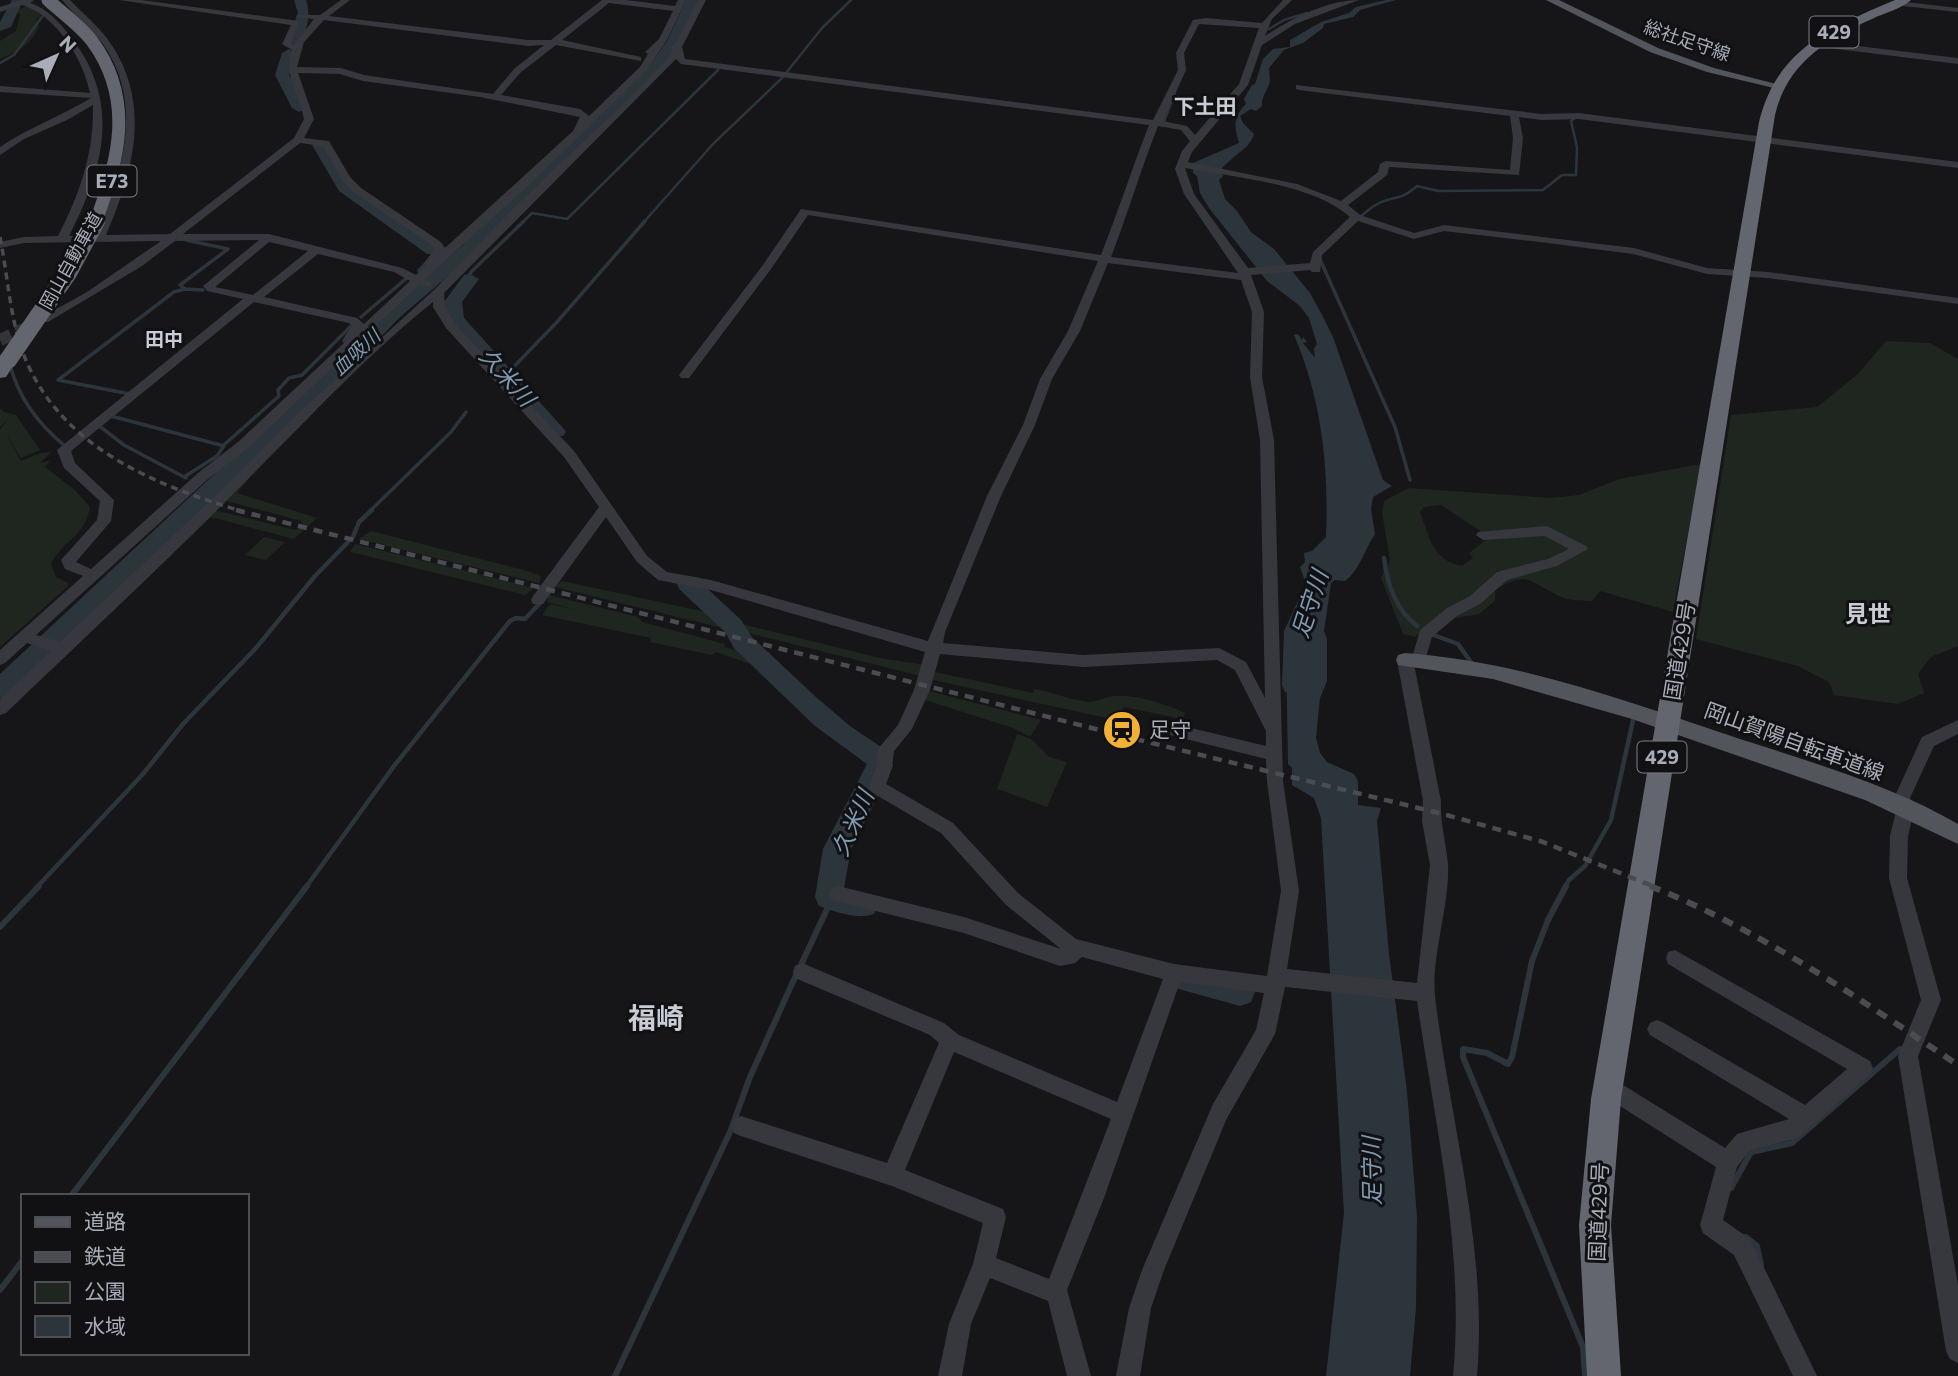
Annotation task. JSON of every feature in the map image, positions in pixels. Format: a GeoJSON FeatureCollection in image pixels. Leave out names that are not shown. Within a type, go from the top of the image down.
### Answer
{"type":"FeatureCollection","features":[{"type":"Feature","properties":{"kind":"highway","name":"岡山自動車道"},"geometry":{"type":"LineString","coordinates":[[2,363],[43,312],[95,224],[118,157],[121,108],[108,63],[86,31],[48,0]]}},
{"type":"Feature","properties":{"kind":"highway","name":"岡山自動車道"},"geometry":{"type":"LineString","coordinates":[[2,363],[80,226],[102,169],[108,135],[108,111],[96,66],[75,34],[28,2]]}},
{"type":"Feature","properties":{"kind":"highway","name":"国道429号"},"geometry":{"type":"LineString","coordinates":[[1604,1376],[1595,1225],[1608,1087],[1763,140],[1777,86],[1795,63],[1816,44],[1846,26],[1901,2]]}},
{"type":"Feature","properties":{"kind":"main road","name":"総社足守線"},"geometry":{"type":"LineString","coordinates":[[1551,0],[1654,50],[1711,70],[1777,86]]}},
{"type":"Feature","properties":{"kind":"main road","name":"岡山賀陽自転車道線"},"geometry":{"type":"LineString","coordinates":[[1412,660],[1546,685],[1668,722],[1906,807],[1958,835]]}},
{"type":"Feature","properties":{"kind":"street"},"geometry":{"type":"LineString","coordinates":[[66,0],[107,43],[119,63],[130,94],[133,122],[131,149],[110,215],[99,238]]}},
{"type":"Feature","properties":{"kind":"street"},"geometry":{"type":"LineString","coordinates":[[123,0],[301,18],[320,17],[528,43],[556,42],[638,60]]}},
{"type":"Feature","properties":{"kind":"street"},"geometry":{"type":"LineString","coordinates":[[44,320],[118,278],[298,139],[309,119],[293,70],[296,49],[320,17],[345,0]]}},
{"type":"Feature","properties":{"kind":"street"},"geometry":{"type":"LineString","coordinates":[[495,97],[517,71],[607,0],[677,9]]}},
{"type":"Feature","properties":{"kind":"street"},"geometry":{"type":"LineString","coordinates":[[0,659],[28,638],[203,476],[243,445],[577,134],[652,57],[682,0]]}},
{"type":"Feature","properties":{"kind":"street"},"geometry":{"type":"LineString","coordinates":[[0,709],[656,77],[702,0]]}},
{"type":"Feature","properties":{"kind":"street"},"geometry":{"type":"LineString","coordinates":[[1128,1376],[1140,1308],[1153,1270],[1220,1111],[1265,1034],[1282,981],[1290,891],[1275,781],[1267,440],[1256,377],[1258,312],[1247,274],[1189,194],[1181,175],[1183,164],[1195,141],[1241,89],[1264,26],[1288,0]]}},
{"type":"Feature","properties":{"kind":"street"},"geometry":{"type":"LineString","coordinates":[[1258,43],[1292,22],[1355,0]]}},
{"type":"Feature","properties":{"kind":"street"},"geometry":{"type":"LineString","coordinates":[[3,10],[28,2],[35,7],[69,39],[90,75],[96,97],[96,163],[75,216],[62,239]]}},
{"type":"Feature","properties":{"kind":"street"},"geometry":{"type":"LineString","coordinates":[[1901,2],[1958,10]]}},
{"type":"Feature","properties":{"kind":"street"},"geometry":{"type":"LineString","coordinates":[[296,49],[286,44],[301,18],[300,6]]}},
{"type":"Feature","properties":{"kind":"street"},"geometry":{"type":"LineString","coordinates":[[1264,26],[1196,22],[1180,53],[1182,70],[1130,184],[1108,258],[1074,331],[1046,379],[1029,425],[994,496],[937,632],[928,676],[904,729],[886,749],[884,768],[877,787],[947,828],[1012,899],[1045,927],[1078,949],[1174,973],[1421,993]]}},
{"type":"Feature","properties":{"kind":"street"},"geometry":{"type":"LineString","coordinates":[[1816,44],[1958,61]]}},
{"type":"Feature","properties":{"kind":"street"},"geometry":{"type":"LineString","coordinates":[[630,82],[638,60],[659,47],[676,47]]}},
{"type":"Feature","properties":{"kind":"street"},"geometry":{"type":"LineString","coordinates":[[676,47],[681,61],[1159,123],[1184,128],[1195,141]]}},
{"type":"Feature","properties":{"kind":"street"},"geometry":{"type":"LineString","coordinates":[[293,70],[341,71],[363,78],[580,112],[585,116],[577,134]]}},
{"type":"Feature","properties":{"kind":"street"},"geometry":{"type":"LineString","coordinates":[[1299,87],[1542,117],[1579,116],[1958,167]]}},
{"type":"Feature","properties":{"kind":"street"},"geometry":{"type":"LineString","coordinates":[[0,89],[96,97]]}},
{"type":"Feature","properties":{"kind":"street"},"geometry":{"type":"LineString","coordinates":[[0,152],[21,137],[49,125],[96,97]]}},
{"type":"Feature","properties":{"kind":"street"},"geometry":{"type":"LineString","coordinates":[[1342,205],[1383,173],[1385,164],[1515,173],[1518,138],[1514,113]]}},
{"type":"Feature","properties":{"kind":"street"},"geometry":{"type":"LineString","coordinates":[[298,139],[326,143],[346,178],[357,190],[437,244],[440,249],[421,281]]}},
{"type":"Feature","properties":{"kind":"street"},"geometry":{"type":"LineString","coordinates":[[1183,164],[1293,186],[1342,205],[1358,218],[1414,236],[1436,229],[1457,229],[1634,251],[1695,268],[1958,301]]}},
{"type":"Feature","properties":{"kind":"street"},"geometry":{"type":"LineString","coordinates":[[685,375],[806,211],[1162,268],[1247,274],[1313,267],[1317,254],[1358,218]]}},
{"type":"Feature","properties":{"kind":"street"},"geometry":{"type":"LineString","coordinates":[[0,245],[18,240],[270,237],[398,270],[436,290],[439,307],[450,326],[569,454],[642,559],[663,576],[711,584],[934,647],[1083,661],[1219,654],[1241,666],[1273,730]]}},
{"type":"Feature","properties":{"kind":"street"},"geometry":{"type":"LineString","coordinates":[[270,237],[209,286],[357,323],[401,297]]}},
{"type":"Feature","properties":{"kind":"street"},"geometry":{"type":"LineString","coordinates":[[93,575],[76,569],[68,560],[104,521],[107,500],[69,464],[64,450],[316,250]]}},
{"type":"Feature","properties":{"kind":"street"},"geometry":{"type":"LineString","coordinates":[[348,346],[346,343],[357,329],[357,323]]}},
{"type":"Feature","properties":{"kind":"street"},"geometry":{"type":"LineString","coordinates":[[538,600],[606,507]]}},
{"type":"Feature","properties":{"kind":"street"},"geometry":{"type":"LineString","coordinates":[[1465,1376],[1469,1332],[1461,1222],[1421,993],[1439,865],[1431,821],[1432,801],[1412,660],[1425,634],[1452,612],[1475,600],[1502,576],[1552,563],[1581,549],[1547,531],[1483,535]]}},
{"type":"Feature","properties":{"kind":"street"},"geometry":{"type":"LineString","coordinates":[[28,638],[61,648]]}},
{"type":"Feature","properties":{"kind":"street"},"geometry":{"type":"LineString","coordinates":[[1958,726],[1928,742],[1902,797],[1906,807],[1899,835],[1898,878],[1931,1000],[1908,1056],[1949,1246],[1958,1351]]}},
{"type":"Feature","properties":{"kind":"street"},"geometry":{"type":"LineString","coordinates":[[1166,728],[1275,755]]}},
{"type":"Feature","properties":{"kind":"street"},"geometry":{"type":"LineString","coordinates":[[838,894],[964,925],[1060,958],[1068,957],[1078,949]]}},
{"type":"Feature","properties":{"kind":"street"},"geometry":{"type":"LineString","coordinates":[[1675,958],[1863,1068],[1791,1130],[1744,1141],[1728,1162],[1711,1225],[1742,1247],[1805,1376]]}},
{"type":"Feature","properties":{"kind":"street"},"geometry":{"type":"LineString","coordinates":[[802,972],[937,1029],[950,1040],[1122,1114]]}},
{"type":"Feature","properties":{"kind":"street"},"geometry":{"type":"LineString","coordinates":[[1079,1376],[1056,1290],[1174,973]]}},
{"type":"Feature","properties":{"kind":"street"},"geometry":{"type":"LineString","coordinates":[[1657,1029],[1805,1117]]}},
{"type":"Feature","properties":{"kind":"street"},"geometry":{"type":"LineString","coordinates":[[892,1175],[950,1040]]}},
{"type":"Feature","properties":{"kind":"street"},"geometry":{"type":"LineString","coordinates":[[1608,1087],[1728,1162]]}},
{"type":"Feature","properties":{"kind":"street"},"geometry":{"type":"LineString","coordinates":[[741,1126],[892,1175],[995,1217],[984,1264],[960,1324],[950,1376]]}},
{"type":"Feature","properties":{"kind":"street"},"geometry":{"type":"LineString","coordinates":[[984,1264],[1046,1290],[1056,1290]]}},
{"type":"Feature","properties":{"kind":"green space"},"geometry":{"type":"Polygon","coordinates":[[[28,6],[41,15],[36,20],[39,26],[36,33],[24,47],[0,59],[0,41],[16,31],[20,15],[17,10],[28,6]]]}},
{"type":"Feature","properties":{"kind":"green space"},"geometry":{"type":"Polygon","coordinates":[[[1886,341],[1930,343],[1958,359],[1958,646],[1931,657],[1918,674],[1924,693],[1898,704],[1834,695],[1829,682],[1798,666],[1696,639],[1731,415],[1817,407],[1858,374],[1886,341]]]}},
{"type":"Feature","properties":{"kind":"green space"},"geometry":{"type":"Polygon","coordinates":[[[0,408],[16,415],[40,450],[21,458],[6,434],[21,461],[51,452],[40,463],[50,461],[45,467],[75,490],[90,507],[79,532],[61,549],[51,564],[56,577],[68,583],[67,587],[0,647],[0,430],[8,419],[0,427],[0,408]]]}},
{"type":"Feature","properties":{"kind":"green space"},"geometry":{"type":"Polygon","coordinates":[[[1701,464],[1673,612],[1600,591],[1592,601],[1567,599],[1534,582],[1521,579],[1495,590],[1495,601],[1479,614],[1432,622],[1415,637],[1403,634],[1381,578],[1390,561],[1382,512],[1384,501],[1409,488],[1551,498],[1579,495],[1619,479],[1701,464]],[[1441,505],[1424,507],[1420,512],[1438,553],[1452,563],[1462,566],[1473,558],[1469,553],[1486,540],[1479,530],[1441,505]]]}},
{"type":"Feature","properties":{"kind":"green space"},"geometry":{"type":"Polygon","coordinates":[[[252,475],[237,493],[317,518],[294,539],[211,517],[187,539],[214,510],[295,530],[304,526],[301,521],[223,500],[252,475]]]}},
{"type":"Feature","properties":{"kind":"green space"},"geometry":{"type":"Polygon","coordinates":[[[371,531],[531,572],[541,576],[539,583],[359,539],[371,531]]]}},
{"type":"Feature","properties":{"kind":"green space"},"geometry":{"type":"Polygon","coordinates":[[[264,537],[285,542],[266,560],[245,555],[264,537]]]}},
{"type":"Feature","properties":{"kind":"green space"},"geometry":{"type":"Polygon","coordinates":[[[355,544],[534,588],[525,595],[350,552],[355,544]]]}},
{"type":"Feature","properties":{"kind":"green space"},"geometry":{"type":"Polygon","coordinates":[[[562,581],[706,612],[728,625],[731,630],[555,587],[562,581]]]}},
{"type":"Feature","properties":{"kind":"green space"},"geometry":{"type":"Polygon","coordinates":[[[549,595],[638,617],[642,622],[725,644],[724,647],[741,651],[759,667],[716,652],[712,655],[650,642],[651,638],[542,615],[550,604],[576,610],[547,602],[549,595]]]}},
{"type":"Feature","properties":{"kind":"green space"},"geometry":{"type":"Polygon","coordinates":[[[738,623],[880,658],[926,665],[921,676],[745,632],[738,623]]]}},
{"type":"Feature","properties":{"kind":"green space"},"geometry":{"type":"Polygon","coordinates":[[[935,672],[1033,693],[1034,689],[1086,702],[1118,696],[1137,697],[1185,713],[1183,719],[1124,707],[1116,720],[933,680],[935,672]]]}},
{"type":"Feature","properties":{"kind":"green space"},"geometry":{"type":"Polygon","coordinates":[[[929,691],[1041,720],[1030,737],[1013,728],[925,700],[929,691]]]}},
{"type":"Feature","properties":{"kind":"green space"},"geometry":{"type":"Polygon","coordinates":[[[1017,734],[1031,739],[1049,757],[1067,762],[1047,807],[997,789],[1017,734]]]}},
{"type":"Feature","properties":{"kind":"water"},"geometry":{"type":"Polygon","coordinates":[[[1396,0],[1360,10],[1353,17],[1324,24],[1323,28],[1303,43],[1284,50],[1269,68],[1270,82],[1262,106],[1240,116],[1254,134],[1252,139],[1221,170],[1223,176],[1219,180],[1225,199],[1251,232],[1274,249],[1310,293],[1333,337],[1383,480],[1392,486],[1373,497],[1371,509],[1375,534],[1358,566],[1345,581],[1335,580],[1331,583],[1324,631],[1327,639],[1327,681],[1320,698],[1316,738],[1320,753],[1327,762],[1354,774],[1358,781],[1358,805],[1381,808],[1377,821],[1389,954],[1407,1091],[1417,1217],[1416,1308],[1410,1376],[1326,1376],[1344,1213],[1321,818],[1314,798],[1292,785],[1292,768],[1288,764],[1286,656],[1289,649],[1298,653],[1301,651],[1293,612],[1301,602],[1300,595],[1306,584],[1300,567],[1305,562],[1304,553],[1312,551],[1326,537],[1322,434],[1311,384],[1294,335],[1298,334],[1302,340],[1303,337],[1307,342],[1303,343],[1315,358],[1314,349],[1317,344],[1309,318],[1300,306],[1267,281],[1209,208],[1200,193],[1197,176],[1193,173],[1193,163],[1239,143],[1237,118],[1246,104],[1244,99],[1255,84],[1263,59],[1273,49],[1290,47],[1290,40],[1321,22],[1349,13],[1356,7],[1396,0]]]}},
{"type":"Feature","properties":{"kind":"waterway"},"geometry":{"type":"LineString","coordinates":[[0,27],[6,24],[16,3],[21,0]]}},
{"type":"Feature","properties":{"kind":"waterway","name":"久米川"},"geometry":{"type":"LineString","coordinates":[[294,41],[304,13],[300,0]]}},
{"type":"Feature","properties":{"kind":"waterway","name":"血吸川"},"geometry":{"type":"LineString","coordinates":[[0,689],[348,360],[393,314],[469,249],[482,232],[652,72],[674,41],[692,0]]}},
{"type":"Feature","properties":{"kind":"waterway"},"geometry":{"type":"LineString","coordinates":[[643,223],[713,144],[782,78],[822,28],[851,0]]}},
{"type":"Feature","properties":{"kind":"waterway"},"geometry":{"type":"LineString","coordinates":[[1269,29],[1284,20],[1307,13]]}},
{"type":"Feature","properties":{"kind":"waterway"},"geometry":{"type":"LineString","coordinates":[[0,63],[14,55],[42,17]]}},
{"type":"Feature","properties":{"kind":"waterway","name":"久米川"},"geometry":{"type":"LineString","coordinates":[[289,53],[282,75],[299,108]]}},
{"type":"Feature","properties":{"kind":"waterway"},"geometry":{"type":"LineString","coordinates":[[524,221],[532,213],[567,219],[718,70]]}},
{"type":"Feature","properties":{"kind":"waterway"},"geometry":{"type":"LineString","coordinates":[[1163,124],[1175,93]]}},
{"type":"Feature","properties":{"kind":"waterway"},"geometry":{"type":"LineString","coordinates":[[1358,219],[1379,203],[1403,196],[1417,186],[1438,191],[1543,190],[1562,175],[1576,175],[1577,147],[1571,121],[1575,118]]}},
{"type":"Feature","properties":{"kind":"waterway","name":"久米川"},"geometry":{"type":"LineString","coordinates":[[320,145],[345,188],[433,250]]}},
{"type":"Feature","properties":{"kind":"waterway"},"geometry":{"type":"LineString","coordinates":[[462,286],[472,271],[524,221]]}},
{"type":"Feature","properties":{"kind":"waterway"},"geometry":{"type":"LineString","coordinates":[[504,377],[557,322],[645,221]]}},
{"type":"Feature","properties":{"kind":"waterway"},"geometry":{"type":"LineString","coordinates":[[185,289],[180,285],[228,249],[186,240]]}},
{"type":"Feature","properties":{"kind":"waterway"},"geometry":{"type":"LineString","coordinates":[[1319,257],[1395,427],[1410,480]]}},
{"type":"Feature","properties":{"kind":"waterway"},"geometry":{"type":"LineString","coordinates":[[419,271],[428,261]]}},
{"type":"Feature","properties":{"kind":"waterway"},"geometry":{"type":"LineString","coordinates":[[361,317],[408,277]]}},
{"type":"Feature","properties":{"kind":"waterway","name":"久米川"},"geometry":{"type":"LineString","coordinates":[[470,279],[453,302],[455,319],[556,432]]}},
{"type":"Feature","properties":{"kind":"waterway"},"geometry":{"type":"LineString","coordinates":[[130,394],[58,380],[174,292],[185,289]]}},
{"type":"Feature","properties":{"kind":"waterway"},"geometry":{"type":"LineString","coordinates":[[185,289],[203,290]]}},
{"type":"Feature","properties":{"kind":"waterway"},"geometry":{"type":"LineString","coordinates":[[224,446],[279,396],[278,390],[289,378],[302,375],[353,324]]}},
{"type":"Feature","properties":{"kind":"waterway"},"geometry":{"type":"LineString","coordinates":[[10,365],[24,400],[46,429],[65,446]]}},
{"type":"Feature","properties":{"kind":"waterway"},"geometry":{"type":"LineString","coordinates":[[370,511],[451,432],[466,412]]}},
{"type":"Feature","properties":{"kind":"waterway"},"geometry":{"type":"LineString","coordinates":[[111,416],[224,446]]}},
{"type":"Feature","properties":{"kind":"waterway"},"geometry":{"type":"LineString","coordinates":[[98,425],[124,445],[184,477]]}},
{"type":"Feature","properties":{"kind":"waterway"},"geometry":{"type":"LineString","coordinates":[[184,477],[217,456],[224,446]]}},
{"type":"Feature","properties":{"kind":"waterway"},"geometry":{"type":"LineString","coordinates":[[37,887],[143,774],[183,724],[256,648],[315,576],[353,537],[359,522],[372,510]]}},
{"type":"Feature","properties":{"kind":"waterway"},"geometry":{"type":"LineString","coordinates":[[1384,558],[1393,595],[1403,612],[1417,626]]}},
{"type":"Feature","properties":{"kind":"waterway","name":"久米川"},"geometry":{"type":"LineString","coordinates":[[688,584],[717,614],[733,626],[742,642],[807,704],[841,733],[878,758],[880,766],[837,849],[829,897],[864,905]]}},
{"type":"Feature","properties":{"kind":"waterway","name":"足守川"},"geometry":{"type":"LineString","coordinates":[[1294,685],[1296,631],[1309,601]]}},
{"type":"Feature","properties":{"kind":"waterway"},"geometry":{"type":"LineString","coordinates":[[306,887],[394,766],[510,621],[516,618],[525,619],[541,602]]}},
{"type":"Feature","properties":{"kind":"waterway"},"geometry":{"type":"LineString","coordinates":[[1431,634],[1458,644],[1473,665]]}},
{"type":"Feature","properties":{"kind":"waterway"},"geometry":{"type":"LineString","coordinates":[[1565,887],[1585,866],[1611,820],[1634,716]]}},
{"type":"Feature","properties":{"kind":"waterway"},"geometry":{"type":"LineString","coordinates":[[0,927],[39,886]]}},
{"type":"Feature","properties":{"kind":"waterway"},"geometry":{"type":"LineString","coordinates":[[73,1194],[307,886]]}},
{"type":"Feature","properties":{"kind":"waterway"},"geometry":{"type":"LineString","coordinates":[[1566,886],[1548,920],[1532,961],[1512,1057],[1508,1064],[1487,1053],[1463,1049],[1463,1057],[1583,1347],[1585,1376]]}},
{"type":"Feature","properties":{"kind":"waterway"},"geometry":{"type":"LineString","coordinates":[[800,967],[828,907],[829,897]]}},
{"type":"Feature","properties":{"kind":"waterway"},"geometry":{"type":"LineString","coordinates":[[615,1376],[730,1132],[750,1077],[796,975]]}},
{"type":"Feature","properties":{"kind":"waterway","name":"久米川"},"geometry":{"type":"LineString","coordinates":[[1185,979],[1240,992]]}},
{"type":"Feature","properties":{"kind":"waterway"},"geometry":{"type":"LineString","coordinates":[[1731,1188],[1751,1152],[1792,1143],[1900,1049]]}},
{"type":"Feature","properties":{"kind":"waterway"},"geometry":{"type":"LineString","coordinates":[[1746,1237],[1757,1246],[1761,1265]]}},
{"type":"Feature","properties":{"kind":"waterway"},"geometry":{"type":"LineString","coordinates":[[0,1290],[21,1263]]}},
{"type":"Feature","properties":{"kind":"tunnel"},"geometry":{"type":"LineString","coordinates":[[0,340],[35,324]]}},
{"type":"Feature","properties":{"kind":"railway"},"geometry":{"type":"LineString","coordinates":[[0,237],[20,344],[41,389],[62,416],[87,439],[145,475],[176,489],[241,511]]}},
{"type":"Feature","properties":{"kind":"railway"},"geometry":{"type":"LineString","coordinates":[[236,510],[1123,736],[1443,814],[1543,842],[1655,887]]}},
{"type":"Feature","properties":{"kind":"railway"},"geometry":{"type":"LineString","coordinates":[[1650,886],[1731,923],[1809,967],[1958,1065]]}},
{"type":"Feature","properties":{"kind":"place","name":"足守"},"geometry":{"type":"Point","coordinates":[1122,730]}},
{"type":"Feature","properties":{"kind":"district","name":"下土田"},"geometry":{"type":"Point","coordinates":[1205,107]}},
{"type":"Feature","properties":{"kind":"district","name":"田中"},"geometry":{"type":"Point","coordinates":[164,339]}},
{"type":"Feature","properties":{"kind":"district","name":"見世"},"geometry":{"type":"Point","coordinates":[1868,614]}},
{"type":"Feature","properties":{"kind":"district","name":"福崎"},"geometry":{"type":"Point","coordinates":[656,1018]}}]}
